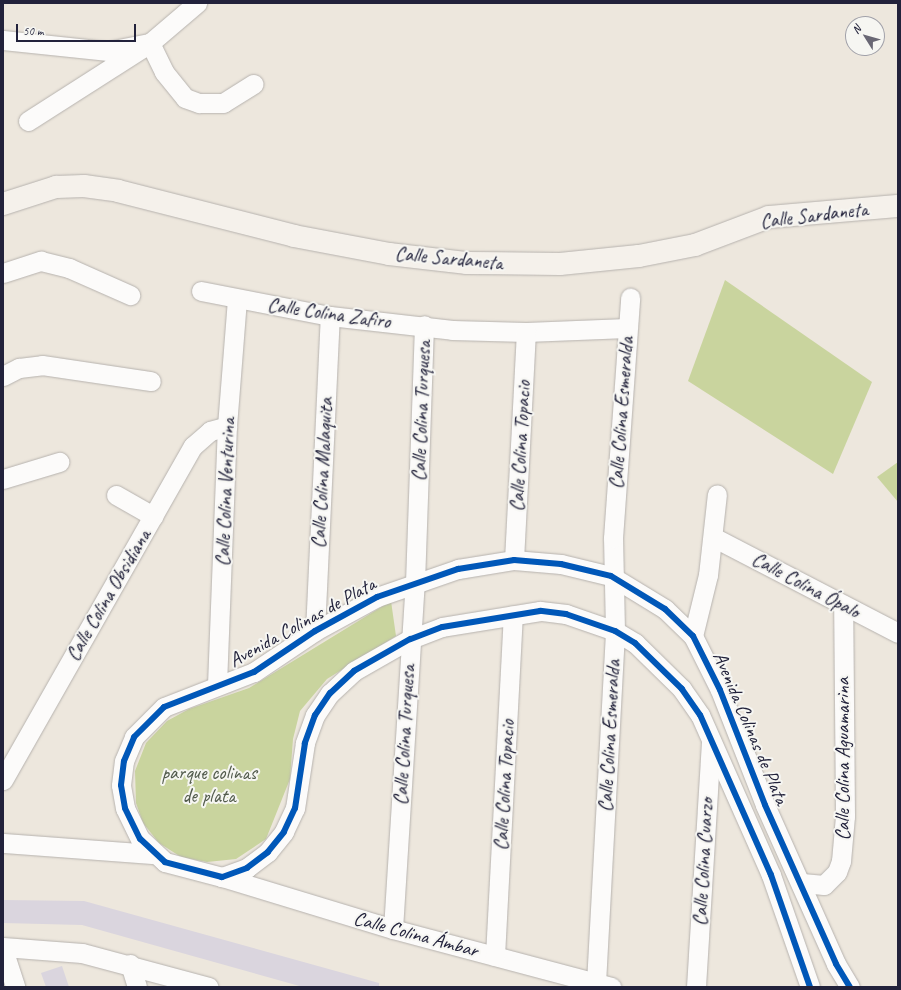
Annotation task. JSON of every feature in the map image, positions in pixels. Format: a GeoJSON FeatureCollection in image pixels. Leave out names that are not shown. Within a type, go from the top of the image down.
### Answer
{"type":"FeatureCollection","features":[{"type":"Feature","properties":{"kind":"street"},"geometry":{"type":"LineString","coordinates":[[28,121],[150,43],[197,3]]}},
{"type":"Feature","properties":{"kind":"street"},"geometry":{"type":"LineString","coordinates":[[3,40],[108,52],[150,43]]}},
{"type":"Feature","properties":{"kind":"street"},"geometry":{"type":"LineString","coordinates":[[150,43],[164,72],[185,98],[199,103],[223,103],[254,84]]}},
{"type":"Feature","properties":{"kind":"street","name":"Calle Sardaneta"},"geometry":{"type":"LineString","coordinates":[[3,204],[56,187],[84,186],[118,191],[294,236],[389,254],[467,263],[560,264],[639,256],[695,245],[769,217],[898,206]]}},
{"type":"Feature","properties":{"kind":"street"},"geometry":{"type":"LineString","coordinates":[[3,272],[41,261],[69,268],[130,295]]}},
{"type":"Feature","properties":{"kind":"street","name":"Calle Colina Zafiro"},"geometry":{"type":"LineString","coordinates":[[201,291],[237,300],[330,316],[424,325],[526,332],[627,328]]}},
{"type":"Feature","properties":{"kind":"street","name":"Calle Colina Esmeralda"},"geometry":{"type":"LineString","coordinates":[[604,985],[615,631],[611,576],[630,298]]}},
{"type":"Feature","properties":{"kind":"street","name":"Calle Colina Venturina"},"geometry":{"type":"LineString","coordinates":[[217,685],[227,426],[237,300]]}},
{"type":"Feature","properties":{"kind":"street","name":"Calle Colina Malaquita"},"geometry":{"type":"LineString","coordinates":[[315,631],[330,316]]}},
{"type":"Feature","properties":{"kind":"street","name":"Calle Colina Turquesa"},"geometry":{"type":"LineString","coordinates":[[393,928],[410,638],[415,583],[424,325]]}},
{"type":"Feature","properties":{"kind":"street","name":"Calle Colina Topacio"},"geometry":{"type":"LineString","coordinates":[[514,560],[526,332]]}},
{"type":"Feature","properties":{"kind":"street"},"geometry":{"type":"LineString","coordinates":[[3,376],[19,368],[42,365],[151,381]]}},
{"type":"Feature","properties":{"kind":"street","name":"Calle Colina Obsidiana"},"geometry":{"type":"LineString","coordinates":[[3,780],[153,516],[198,440],[210,430],[227,426]]}},
{"type":"Feature","properties":{"kind":"street"},"geometry":{"type":"LineString","coordinates":[[3,479],[59,462]]}},
{"type":"Feature","properties":{"kind":"street"},"geometry":{"type":"LineString","coordinates":[[693,636],[714,537],[717,494]]}},
{"type":"Feature","properties":{"kind":"street"},"geometry":{"type":"LineString","coordinates":[[116,495],[153,516]]}},
{"type":"Feature","properties":{"kind":"street","name":"Calle Colina Ópalo"},"geometry":{"type":"LineString","coordinates":[[714,537],[898,633]]}},
{"type":"Feature","properties":{"kind":"street","name":"Avenida Colinas de Plata"},"geometry":{"type":"LineString","coordinates":[[810,987],[774,882],[711,738],[682,689],[635,643],[615,631],[566,614],[540,611],[442,627],[410,638],[354,671],[330,693],[315,715],[305,743],[295,808],[284,832],[268,852],[247,868],[222,877],[179,868],[154,854],[140,840],[125,808],[121,785],[124,761],[134,737],[148,720],[183,697],[254,672],[315,631],[357,607],[415,583],[458,569],[514,560],[561,564],[611,576],[665,609],[693,636],[720,690],[765,805],[802,884],[836,964],[850,987]]}},
{"type":"Feature","properties":{"kind":"street","name":"Calle Colina Aguamarina"},"geometry":{"type":"LineString","coordinates":[[802,884],[824,885],[837,872],[841,861],[845,816],[843,605]]}},
{"type":"Feature","properties":{"kind":"street","name":"Calle Colina Topacio"},"geometry":{"type":"LineString","coordinates":[[495,956],[513,615]]}},
{"type":"Feature","properties":{"kind":"street","name":"Calle Colina Cuarzo"},"geometry":{"type":"LineString","coordinates":[[696,987],[711,738]]}},
{"type":"Feature","properties":{"kind":"street"},"geometry":{"type":"LineString","coordinates":[[3,843],[154,854]]}},
{"type":"Feature","properties":{"kind":"street","name":"Calle Colina Ámbar"},"geometry":{"type":"LineString","coordinates":[[222,877],[393,928],[604,985]]}},
{"type":"Feature","properties":{"kind":"street"},"geometry":{"type":"LineString","coordinates":[[15,987],[3,948],[68,951],[130,964],[209,987]]}},
{"type":"Feature","properties":{"kind":"street"},"geometry":{"type":"LineString","coordinates":[[130,964],[137,987]]}},
{"type":"Feature","properties":{"kind":"green space"},"geometry":{"type":"Polygon","coordinates":[[[725,280],[872,382],[833,474],[688,381],[725,280]]]}},
{"type":"Feature","properties":{"kind":"green space"},"geometry":{"type":"Polygon","coordinates":[[[898,462],[898,502],[877,477],[898,462]]]}},
{"type":"Feature","properties":{"kind":"green space","name":"parque colinas de plata"},"geometry":{"type":"Polygon","coordinates":[[[391,601],[396,636],[327,679],[300,711],[293,739],[290,779],[266,839],[236,859],[207,862],[181,857],[159,843],[143,823],[136,803],[135,771],[146,743],[167,721],[189,709],[249,688],[391,601]]]}},
{"type":"Feature","properties":{"kind":"building"},"geometry":{"type":"Polygon","coordinates":[[[3,900],[84,901],[379,983],[379,987],[303,987],[82,925],[3,923],[3,900]]]}},
{"type":"Feature","properties":{"kind":"building"},"geometry":{"type":"Polygon","coordinates":[[[62,966],[69,987],[46,987],[41,973],[62,966]]]}},
{"type":"Feature","properties":{"kind":"cycle path"},"geometry":{"type":"LineString","coordinates":[[810,987],[771,875],[700,715],[682,689],[635,643],[615,631],[566,614],[540,611],[442,627],[410,639],[354,671],[330,693],[315,715],[305,743],[295,808],[284,832],[268,852],[247,868],[222,877],[165,862],[140,839],[125,808],[121,785],[124,761],[134,737],[164,707],[254,672],[315,631],[377,597],[458,569],[514,560],[561,564],[611,576],[665,609],[693,636],[720,690],[765,805],[836,964],[850,987]]}}]}
